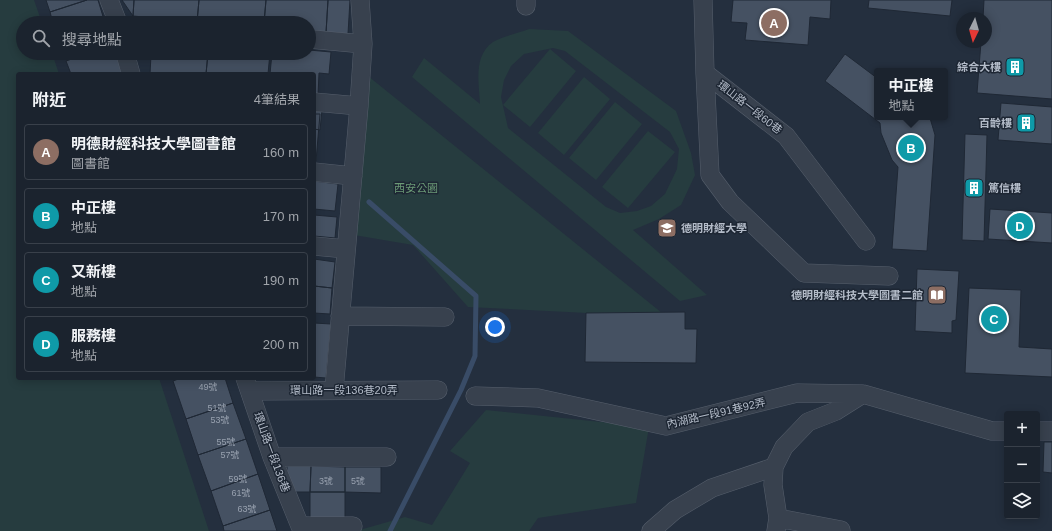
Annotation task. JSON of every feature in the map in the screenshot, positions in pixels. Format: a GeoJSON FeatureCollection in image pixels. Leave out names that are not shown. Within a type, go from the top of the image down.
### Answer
{"type":"FeatureCollection","features":[{"type":"Feature","properties":{"kind":"lane"},"geometry":{"type":"LineString","coordinates":[[109,0],[118,16]]}},
{"type":"Feature","properties":{"kind":"lane"},"geometry":{"type":"LineString","coordinates":[[334,390],[359,106],[363,44],[360,0]]}},
{"type":"Feature","properties":{"kind":"lane"},"geometry":{"type":"LineString","coordinates":[[703,0],[710,175],[730,202],[804,273],[889,276]]}},
{"type":"Feature","properties":{"kind":"lane"},"geometry":{"type":"LineString","coordinates":[[316,40],[363,44]]}},
{"type":"Feature","properties":{"kind":"lane"},"geometry":{"type":"LineString","coordinates":[[127,60],[130,72]]}},
{"type":"Feature","properties":{"kind":"lane","name":"環山路一段60巷"},"geometry":{"type":"LineString","coordinates":[[705,73],[786,136],[866,241]]}},
{"type":"Feature","properties":{"kind":"lane"},"geometry":{"type":"LineString","coordinates":[[316,102],[359,106]]}},
{"type":"Feature","properties":{"kind":"lane"},"geometry":{"type":"LineString","coordinates":[[316,172],[353,176]]}},
{"type":"Feature","properties":{"kind":"lane"},"geometry":{"type":"LineString","coordinates":[[316,246],[346,249]]}},
{"type":"Feature","properties":{"kind":"lane"},"geometry":{"type":"LineString","coordinates":[[340,316],[445,317]]}},
{"type":"Feature","properties":{"kind":"lane","name":"環山路一段136巷20弄"},"geometry":{"type":"LineString","coordinates":[[247,384],[334,390],[438,390]]}},
{"type":"Feature","properties":{"kind":"lane","name":"環山路一段136巷"},"geometry":{"type":"LineString","coordinates":[[247,384],[272,457],[300,526],[353,526]]}},
{"type":"Feature","properties":{"kind":"lane","name":"內湖路一段91巷92弄"},"geometry":{"type":"LineString","coordinates":[[475,396],[538,398],[666,426],[796,394],[863,394],[992,431],[1004,431]]}},
{"type":"Feature","properties":{"kind":"lane"},"geometry":{"type":"LineString","coordinates":[[841,530],[777,524],[773,485],[774,468],[784,447],[808,422],[836,411],[863,394]]}},
{"type":"Feature","properties":{"kind":"lane"},"geometry":{"type":"LineString","coordinates":[[1040,431],[1052,431]]}},
{"type":"Feature","properties":{"kind":"lane"},"geometry":{"type":"LineString","coordinates":[[272,457],[387,457]]}},
{"type":"Feature","properties":{"kind":"lane"},"geometry":{"type":"LineString","coordinates":[[651,531],[675,510],[712,488],[742,480],[774,468]]}},
{"type":"Feature","properties":{"kind":"green space"},"geometry":{"type":"Polygon","coordinates":[[[0,0],[34,0],[40,16],[16,16],[16,60],[54,60],[58,72],[16,72],[16,380],[160,380],[209,531],[0,531],[0,0]]]}},
{"type":"Feature","properties":{"kind":"green space"},"geometry":{"type":"Polygon","coordinates":[[[529,29],[568,31],[676,111],[691,153],[695,175],[681,205],[659,219],[633,230],[707,295],[680,301],[412,77],[424,58],[480,104],[478,79],[482,55],[493,42],[529,29]],[[553,48],[524,54],[511,66],[504,80],[501,97],[508,128],[606,207],[620,213],[637,211],[651,206],[665,194],[677,169],[679,149],[670,132],[565,51],[553,48]]]}},
{"type":"Feature","properties":{"kind":"green space"},"geometry":{"type":"Polygon","coordinates":[[[550,49],[576,71],[530,127],[503,105],[550,49]]]}},
{"type":"Feature","properties":{"kind":"green space","name":"西安公園"},"geometry":{"type":"Polygon","coordinates":[[[368,76],[667,317],[468,307],[413,245],[354,235],[368,76]]]}},
{"type":"Feature","properties":{"kind":"green space"},"geometry":{"type":"Polygon","coordinates":[[[584,77],[610,99],[564,155],[538,133],[584,77]]]}},
{"type":"Feature","properties":{"kind":"green space"},"geometry":{"type":"Polygon","coordinates":[[[615,102],[642,124],[596,180],[569,158],[615,102]]]}},
{"type":"Feature","properties":{"kind":"green space"},"geometry":{"type":"Polygon","coordinates":[[[648,131],[675,152],[628,208],[602,187],[648,131]]]}},
{"type":"Feature","properties":{"kind":"green space"},"geometry":{"type":"Polygon","coordinates":[[[486,410],[649,427],[636,503],[538,518],[529,531],[356,531],[405,517],[432,525],[470,463],[450,451],[486,410]]]}},
{"type":"Feature","properties":{"kind":"building"},"geometry":{"type":"Polygon","coordinates":[[[46,0],[87,0],[50,12],[46,0]]]}},
{"type":"Feature","properties":{"kind":"building"},"geometry":{"type":"Polygon","coordinates":[[[87,0],[98,0],[103,16],[51,16],[50,12],[87,0]]]}},
{"type":"Feature","properties":{"kind":"building"},"geometry":{"type":"Polygon","coordinates":[[[122,0],[134,0],[133,16],[122,0]]]}},
{"type":"Feature","properties":{"kind":"building"},"geometry":{"type":"Polygon","coordinates":[[[134,0],[199,0],[198,16],[133,16],[134,0]]]}},
{"type":"Feature","properties":{"kind":"building"},"geometry":{"type":"Polygon","coordinates":[[[199,0],[266,0],[265,16],[198,16],[199,0]]]}},
{"type":"Feature","properties":{"kind":"building"},"geometry":{"type":"Polygon","coordinates":[[[266,0],[328,0],[326,33],[316,32],[316,16],[265,16],[266,0]]]}},
{"type":"Feature","properties":{"kind":"building"},"geometry":{"type":"Polygon","coordinates":[[[328,0],[350,0],[348,34],[326,33],[328,0]]]}},
{"type":"Feature","properties":{"kind":"building"},"geometry":{"type":"Polygon","coordinates":[[[733,0],[831,0],[830,19],[810,17],[808,45],[745,40],[747,23],[731,22],[733,0]]]}},
{"type":"Feature","properties":{"kind":"building"},"geometry":{"type":"Polygon","coordinates":[[[869,0],[952,0],[950,16],[868,8],[869,0]]]}},
{"type":"Feature","properties":{"kind":"building","name":"綜合大樓"},"geometry":{"type":"Polygon","coordinates":[[[984,0],[1052,0],[1052,99],[977,93],[981,48],[992,48],[992,12],[983,12],[984,0]]]}},
{"type":"Feature","properties":{"kind":"building"},"geometry":{"type":"Polygon","coordinates":[[[316,51],[331,52],[329,74],[319,73],[318,96],[316,96],[316,72],[270,72],[271,60],[316,60],[316,51]]]}},
{"type":"Feature","properties":{"kind":"building"},"geometry":{"type":"Polygon","coordinates":[[[845,54],[874,76],[874,118],[825,81],[845,54]]]}},
{"type":"Feature","properties":{"kind":"building"},"geometry":{"type":"Polygon","coordinates":[[[118,60],[122,72],[70,72],[66,61],[118,60]]]}},
{"type":"Feature","properties":{"kind":"building"},"geometry":{"type":"Polygon","coordinates":[[[151,60],[207,60],[206,72],[150,72],[151,60]]]}},
{"type":"Feature","properties":{"kind":"building"},"geometry":{"type":"Polygon","coordinates":[[[207,60],[269,60],[268,72],[206,72],[207,60]]]}},
{"type":"Feature","properties":{"kind":"building","name":"百齡樓"},"geometry":{"type":"Polygon","coordinates":[[[1001,103],[1052,107],[1052,144],[998,140],[1001,103]]]}},
{"type":"Feature","properties":{"kind":"building"},"geometry":{"type":"Polygon","coordinates":[[[316,109],[322,110],[320,130],[316,129],[316,109]]]}},
{"type":"Feature","properties":{"kind":"building"},"geometry":{"type":"Polygon","coordinates":[[[316,114],[320,114],[316,161],[316,114]]]}},
{"type":"Feature","properties":{"kind":"building"},"geometry":{"type":"Polygon","coordinates":[[[876,120],[931,120],[935,135],[927,251],[892,249],[898,167],[892,160],[881,133],[880,123],[876,120]]]}},
{"type":"Feature","properties":{"kind":"building","name":"篤信樓"},"geometry":{"type":"Polygon","coordinates":[[[965,134],[987,135],[984,241],[962,240],[965,134]]]}},
{"type":"Feature","properties":{"kind":"building"},"geometry":{"type":"Polygon","coordinates":[[[316,181],[338,184],[335,211],[316,209],[316,181]]]}},
{"type":"Feature","properties":{"kind":"building"},"geometry":{"type":"Polygon","coordinates":[[[990,209],[1052,213],[1052,243],[988,239],[990,209]]]}},
{"type":"Feature","properties":{"kind":"building"},"geometry":{"type":"Polygon","coordinates":[[[316,215],[337,217],[335,238],[316,236],[316,215]]]}},
{"type":"Feature","properties":{"kind":"building"},"geometry":{"type":"Polygon","coordinates":[[[316,259],[335,262],[332,288],[316,286],[316,259]]]}},
{"type":"Feature","properties":{"kind":"building","name":"德明財經科技大學圖書二館"},"geometry":{"type":"Polygon","coordinates":[[[917,269],[959,271],[956,320],[952,321],[952,333],[915,331],[917,269]]]}},
{"type":"Feature","properties":{"kind":"building"},"geometry":{"type":"Polygon","coordinates":[[[316,286],[332,288],[330,314],[316,313],[316,286]]]}},
{"type":"Feature","properties":{"kind":"building"},"geometry":{"type":"Polygon","coordinates":[[[969,288],[1021,290],[1019,347],[1052,349],[1052,377],[965,373],[969,288]]]}},
{"type":"Feature","properties":{"kind":"building"},"geometry":{"type":"Polygon","coordinates":[[[685,312],[685,329],[697,329],[696,363],[585,362],[586,313],[685,312]]]}},
{"type":"Feature","properties":{"kind":"building"},"geometry":{"type":"Polygon","coordinates":[[[316,323],[331,324],[326,378],[316,377],[316,323]]]}},
{"type":"Feature","properties":{"kind":"building"},"geometry":{"type":"Polygon","coordinates":[[[226,380],[233,403],[186,419],[173,381],[226,380]]]}},
{"type":"Feature","properties":{"kind":"building"},"geometry":{"type":"Polygon","coordinates":[[[233,403],[246,439],[198,455],[186,419],[233,403]]]}},
{"type":"Feature","properties":{"kind":"building"},"geometry":{"type":"Polygon","coordinates":[[[246,439],[258,474],[211,491],[198,455],[246,439]]]}},
{"type":"Feature","properties":{"kind":"building"},"geometry":{"type":"Polygon","coordinates":[[[1044,442],[1052,442],[1052,473],[1043,472],[1044,442]]]}},
{"type":"Feature","properties":{"kind":"building"},"geometry":{"type":"Polygon","coordinates":[[[287,466],[311,466],[310,492],[287,492],[287,466]]]}},
{"type":"Feature","properties":{"kind":"building"},"geometry":{"type":"Polygon","coordinates":[[[311,466],[345,467],[345,492],[310,492],[311,466]]]}},
{"type":"Feature","properties":{"kind":"building"},"geometry":{"type":"Polygon","coordinates":[[[345,467],[381,467],[381,493],[345,492],[345,467]]]}},
{"type":"Feature","properties":{"kind":"building"},"geometry":{"type":"Polygon","coordinates":[[[258,474],[270,510],[223,526],[211,491],[258,474]]]}},
{"type":"Feature","properties":{"kind":"building"},"geometry":{"type":"Polygon","coordinates":[[[310,492],[345,492],[345,518],[310,518],[310,492]]]}},
{"type":"Feature","properties":{"kind":"building"},"geometry":{"type":"Polygon","coordinates":[[[270,510],[277,531],[224,531],[223,526],[270,510]]]}},
{"type":"Feature","properties":{"kind":"waterway"},"geometry":{"type":"LineString","coordinates":[[369,202],[476,296],[475,356],[461,390],[390,531]]}},
{"type":"Feature","properties":{"kind":"place","name":"明德財經科技大學圖書館"},"geometry":{"type":"Point","coordinates":[774,23]}},
{"type":"Feature","properties":{"kind":"place","name":"綜合大樓"},"geometry":{"type":"Point","coordinates":[1015,67]}},
{"type":"Feature","properties":{"kind":"place","name":"百齡樓"},"geometry":{"type":"Point","coordinates":[1026,123]}},
{"type":"Feature","properties":{"kind":"place","name":"中正樓"},"geometry":{"type":"Point","coordinates":[911,148]}},
{"type":"Feature","properties":{"kind":"place","name":"篤信樓"},"geometry":{"type":"Point","coordinates":[974,188]}},
{"type":"Feature","properties":{"kind":"place","name":"服務樓"},"geometry":{"type":"Point","coordinates":[1020,226]}},
{"type":"Feature","properties":{"kind":"place","name":"德明財經大學"},"geometry":{"type":"Point","coordinates":[667,228]}},
{"type":"Feature","properties":{"kind":"place","name":"德明財經科技大學圖書二館"},"geometry":{"type":"Point","coordinates":[937,295]}},
{"type":"Feature","properties":{"kind":"place","name":"又新樓"},"geometry":{"type":"Point","coordinates":[994,319]}}]}
